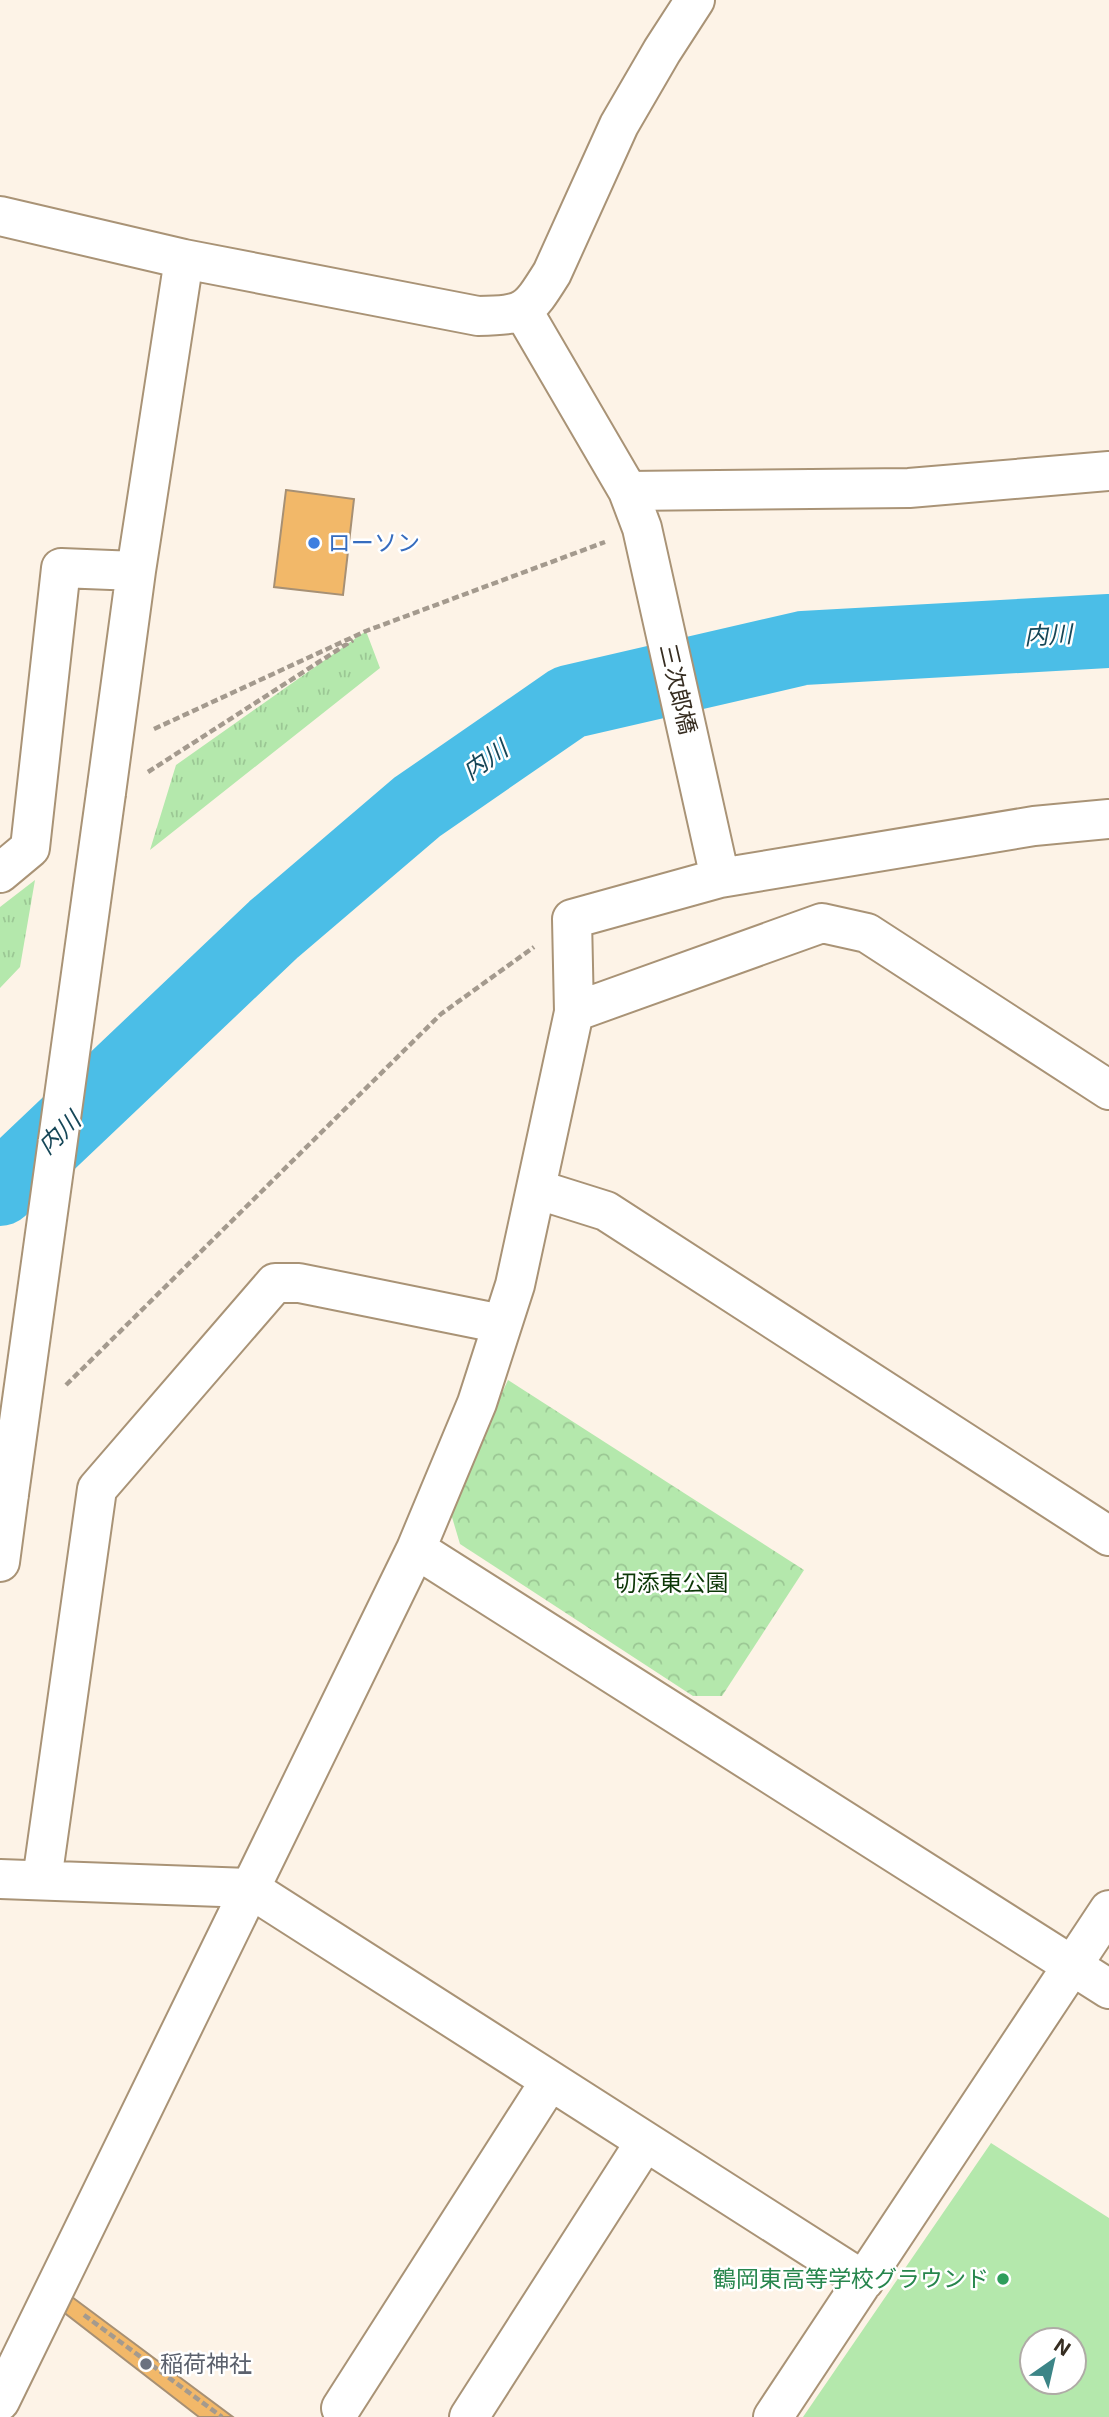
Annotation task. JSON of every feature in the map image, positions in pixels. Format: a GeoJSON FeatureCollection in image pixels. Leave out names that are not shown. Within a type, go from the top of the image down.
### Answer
{"type":"FeatureCollection","features":[{"type":"Feature","properties":{"kind":"street"},"geometry":{"type":"LineString","coordinates":[[0,216],[184,260],[478,316],[503,316],[523,311],[538,295],[552,273],[619,125],[695,0]]}},
{"type":"Feature","properties":{"kind":"street"},"geometry":{"type":"LineString","coordinates":[[0,1562],[135,571],[184,260]]}},
{"type":"Feature","properties":{"kind":"street","name":"三次郎橋"},"geometry":{"type":"LineString","coordinates":[[523,311],[628,491],[642,528],[717,864]]}},
{"type":"Feature","properties":{"kind":"street"},"geometry":{"type":"LineString","coordinates":[[628,491],[909,488],[1109,471]]}},
{"type":"Feature","properties":{"kind":"street"},"geometry":{"type":"LineString","coordinates":[[0,873],[30,848],[61,568],[135,571]]}},
{"type":"Feature","properties":{"kind":"street"},"geometry":{"type":"LineString","coordinates":[[0,2400],[416,1549],[477,1403],[515,1285],[574,1012],[572,919],[717,864],[1034,825],[1109,819]]}},
{"type":"Feature","properties":{"kind":"street"},"geometry":{"type":"LineString","coordinates":[[574,1012],[822,923],[867,933],[1109,1090]]}},
{"type":"Feature","properties":{"kind":"street"},"geometry":{"type":"LineString","coordinates":[[536,1189],[606,1211],[1109,1536]]}},
{"type":"Feature","properties":{"kind":"street"},"geometry":{"type":"LineString","coordinates":[[42,1881],[97,1489],[275,1283],[299,1283],[502,1324]]}},
{"type":"Feature","properties":{"kind":"street"},"geometry":{"type":"LineString","coordinates":[[416,1549],[1109,1989]]}},
{"type":"Feature","properties":{"kind":"street"},"geometry":{"type":"LineString","coordinates":[[0,1879],[249,1888],[864,2281]]}},
{"type":"Feature","properties":{"kind":"street"},"geometry":{"type":"LineString","coordinates":[[773,2417],[1109,1910]]}},
{"type":"Feature","properties":{"kind":"street"},"geometry":{"type":"LineString","coordinates":[[341,2408],[550,2081]]}},
{"type":"Feature","properties":{"kind":"street"},"geometry":{"type":"LineString","coordinates":[[469,2417],[645,2141]]}},
{"type":"Feature","properties":{"kind":"path"},"geometry":{"type":"LineString","coordinates":[[112,749],[366,631],[642,528]]}},
{"type":"Feature","properties":{"kind":"path"},"geometry":{"type":"LineString","coordinates":[[146,773],[366,631]]}},
{"type":"Feature","properties":{"kind":"path"},"geometry":{"type":"LineString","coordinates":[[64,1387],[441,1014],[572,919]]}},
{"type":"Feature","properties":{"kind":"path"},"geometry":{"type":"LineString","coordinates":[[53,2291],[222,2417]]}},
{"type":"Feature","properties":{"kind":"green space"},"geometry":{"type":"Polygon","coordinates":[[[366,631],[380,668],[150,850],[176,765],[366,631]]]}},
{"type":"Feature","properties":{"kind":"green space"},"geometry":{"type":"Polygon","coordinates":[[[35,880],[20,967],[0,988],[0,907],[35,880]]]}},
{"type":"Feature","properties":{"kind":"green space","name":"切添東公園"},"geometry":{"type":"Polygon","coordinates":[[[508,1380],[804,1570],[722,1696],[693,1696],[460,1544],[449,1507],[508,1380]]]}},
{"type":"Feature","properties":{"kind":"green space","name":"鶴岡東高等学校グラウンド"},"geometry":{"type":"Polygon","coordinates":[[[991,2143],[1109,2218],[1109,2417],[803,2417],[991,2143]]]}},
{"type":"Feature","properties":{"kind":"building","name":"ローソン"},"geometry":{"type":"Polygon","coordinates":[[[286,490],[354,499],[343,595],[274,587],[286,490]]]}},
{"type":"Feature","properties":{"kind":"building","name":"稲荷神社"},"geometry":{"type":"Polygon","coordinates":[[[72,2297],[233,2417],[199,2417],[62,2311],[72,2297]]]}},
{"type":"Feature","properties":{"kind":"waterway","name":"内川"},"geometry":{"type":"LineString","coordinates":[[0,1189],[274,929],[417,807],[569,702],[803,648],[1109,631]]}},
{"type":"Feature","properties":{"kind":"place","name":"ローソン"},"geometry":{"type":"Point","coordinates":[314,543]}},
{"type":"Feature","properties":{"kind":"place","name":"鶴岡東高等学校グラウンド"},"geometry":{"type":"Point","coordinates":[1003,2279]}},
{"type":"Feature","properties":{"kind":"place","name":"稲荷神社"},"geometry":{"type":"Point","coordinates":[146,2364]}}]}
